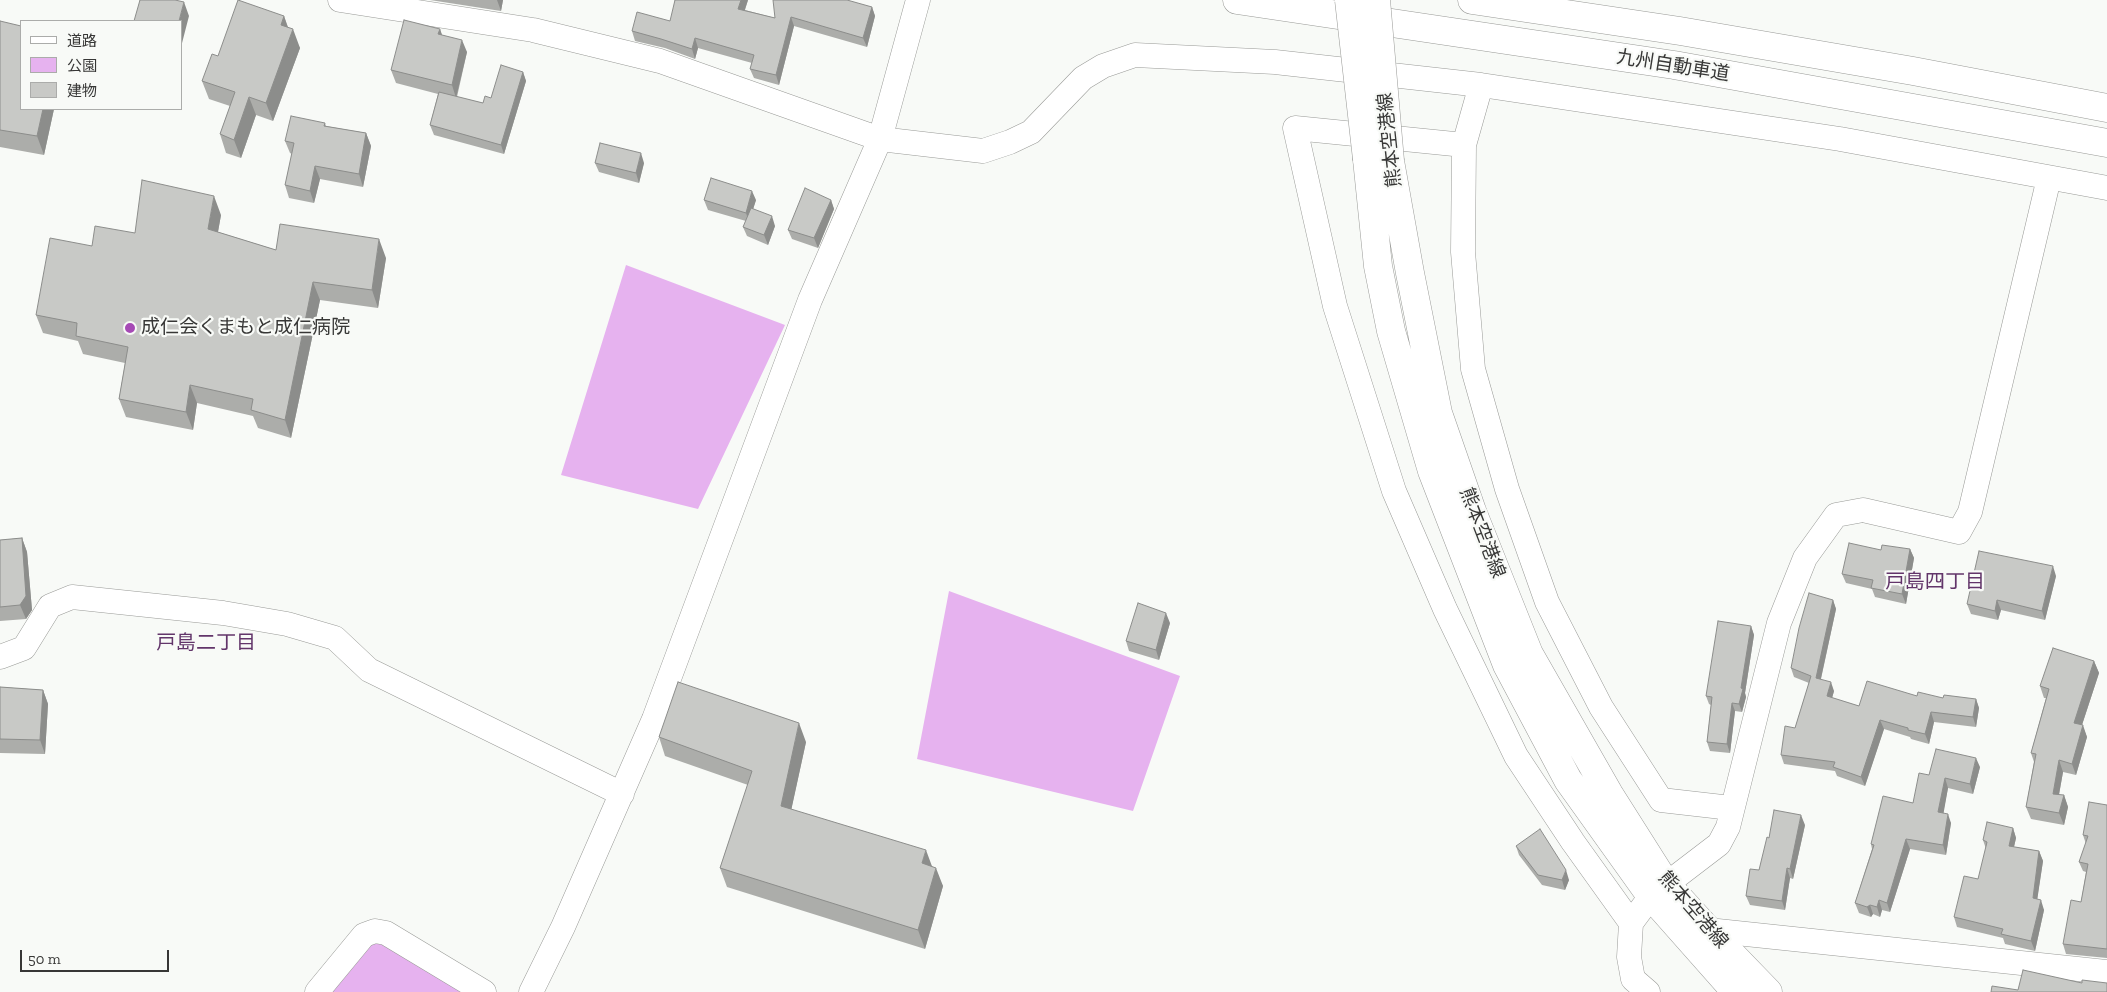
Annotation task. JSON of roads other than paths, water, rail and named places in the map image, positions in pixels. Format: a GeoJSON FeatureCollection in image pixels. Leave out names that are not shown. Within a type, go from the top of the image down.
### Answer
{"type":"FeatureCollection","features":[{"type":"Feature","properties":{"kind":"main road","name":"九州自動車道"},"geometry":{"type":"LineString","coordinates":[[1237,0],[1674,65],[2107,143]]}},
{"type":"Feature","properties":{"kind":"main road","name":"熊本空港線"},"geometry":{"type":"LineString","coordinates":[[1349,0],[1379,160]]}},
{"type":"Feature","properties":{"kind":"main road","name":"熊本空港線"},"geometry":{"type":"LineString","coordinates":[[1376,0],[1379,160],[1378,266],[1391,331],[1432,471],[1508,665],[1568,780],[1695,931],[1736,992]]}},
{"type":"Feature","properties":{"kind":"main road","name":"九州自動車道"},"geometry":{"type":"LineString","coordinates":[[1472,0],[1758,44],[2107,108]]}},
{"type":"Feature","properties":{"kind":"main road","name":"熊本空港線"},"geometry":{"type":"LineString","coordinates":[[1695,931],[1768,992]]}},
{"type":"Feature","properties":{"kind":"street"},"geometry":{"type":"LineString","coordinates":[[340,0],[533,30],[660,61],[880,139],[983,151],[1031,132],[1083,78],[1103,66],[1135,55],[1275,62],[1481,85],[1840,139],[2107,188]]}},
{"type":"Feature","properties":{"kind":"street"},"geometry":{"type":"LineString","coordinates":[[531,992],[622,794],[654,719],[810,300],[880,139],[918,5]]}},
{"type":"Feature","properties":{"kind":"street"},"geometry":{"type":"LineString","coordinates":[[1481,85],[1464,145],[1463,252],[1473,369],[1507,488],[1546,602],[1601,707],[1661,800],[1731,808]]}},
{"type":"Feature","properties":{"kind":"street"},"geometry":{"type":"LineString","coordinates":[[1464,145],[1295,128],[1335,306],[1394,491],[1445,609],[1516,756],[1573,842],[1631,923]]}},
{"type":"Feature","properties":{"kind":"street"},"geometry":{"type":"LineString","coordinates":[[1648,992],[1633,979],[1629,957],[1631,923],[1659,890],[1720,844],[1728,827],[1731,808],[1779,623],[1805,558],[1836,514],[1863,510],[1959,532],[1970,512],[2049,178]]}},
{"type":"Feature","properties":{"kind":"street"},"geometry":{"type":"LineString","coordinates":[[0,657],[24,648],[50,606],[72,596],[223,612],[287,624],[335,638],[369,670],[622,794]]}},
{"type":"Feature","properties":{"kind":"street"},"geometry":{"type":"LineString","coordinates":[[317,992],[364,935],[374,930],[386,933],[484,992]]}},
{"type":"Feature","properties":{"kind":"street"},"geometry":{"type":"LineString","coordinates":[[1695,931],[2107,972]]}},
{"type":"Feature","properties":{"kind":"place","name":"成仁会くまもと成仁病院"},"geometry":{"type":"Point","coordinates":[130,328]}},
{"type":"Feature","properties":{"kind":"district","name":"戸島四丁目"},"geometry":{"type":"Point","coordinates":[1935,582]}},
{"type":"Feature","properties":{"kind":"district","name":"戸島二丁目"},"geometry":{"type":"Point","coordinates":[206,643]}}]}
